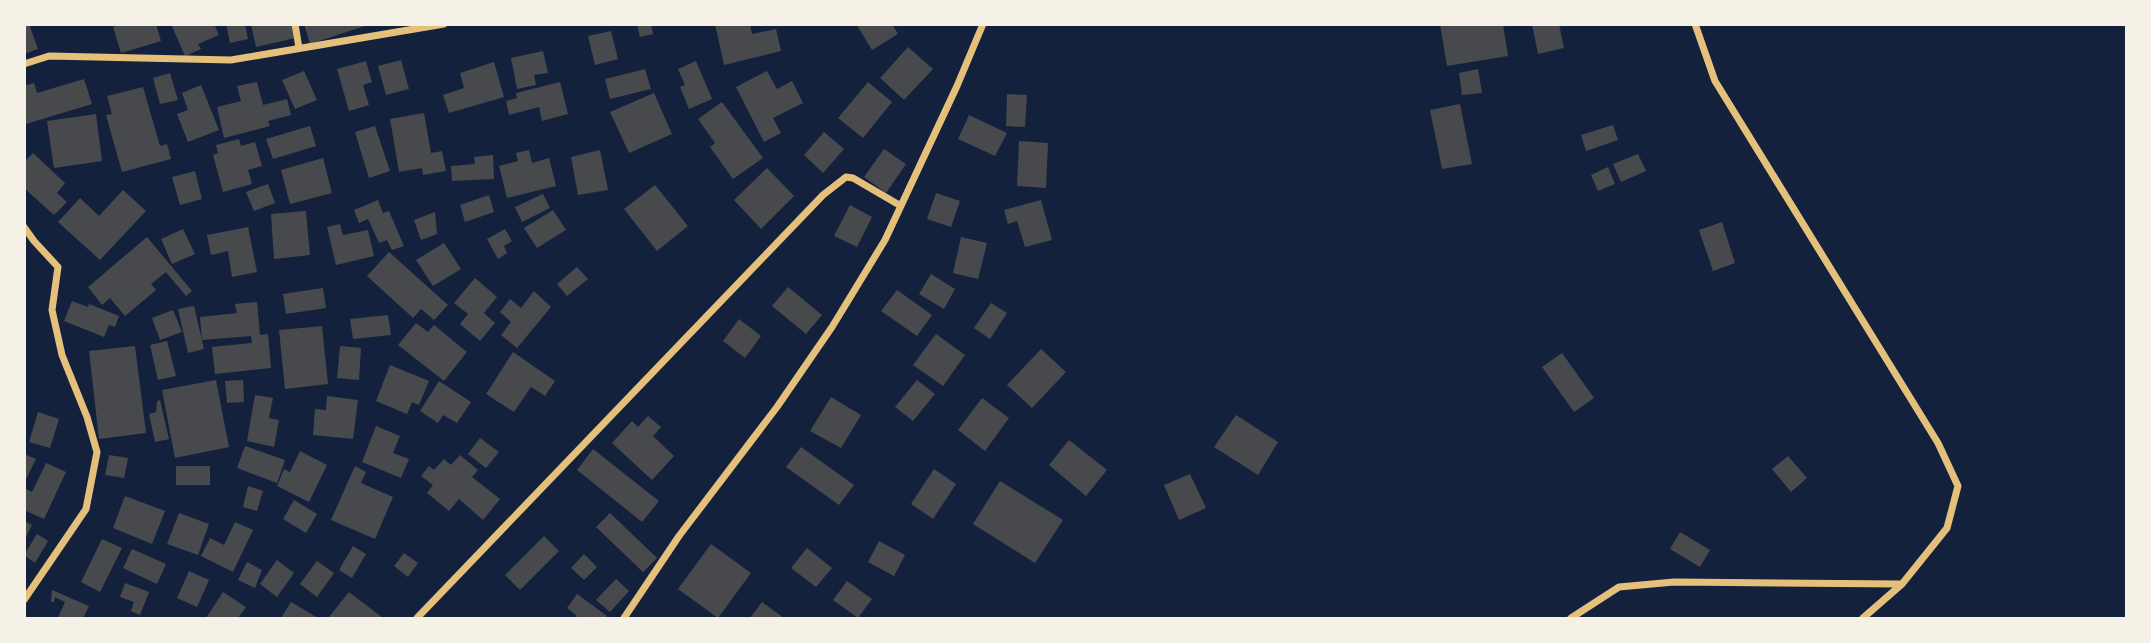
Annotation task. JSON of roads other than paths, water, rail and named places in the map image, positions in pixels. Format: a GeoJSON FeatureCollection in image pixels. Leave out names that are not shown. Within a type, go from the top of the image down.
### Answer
{"type":"FeatureCollection","features":[{"type":"Feature","properties":{"kind":"street"},"geometry":{"type":"LineString","coordinates":[[295,24],[299,48]]}},
{"type":"Feature","properties":{"kind":"street"},"geometry":{"type":"LineString","coordinates":[[24,64],[49,56],[231,60],[444,24]]}},
{"type":"Feature","properties":{"kind":"street"},"geometry":{"type":"LineString","coordinates":[[624,618],[679,536],[777,407],[832,327],[886,240],[983,24]]}},
{"type":"Feature","properties":{"kind":"street"},"geometry":{"type":"LineString","coordinates":[[1695,24],[1714,81],[1938,443],[1958,486],[1947,528],[1902,584],[1863,618]]}},
{"type":"Feature","properties":{"kind":"street"},"geometry":{"type":"LineString","coordinates":[[417,618],[824,195],[846,177],[853,178],[901,206]]}},
{"type":"Feature","properties":{"kind":"street"},"geometry":{"type":"LineString","coordinates":[[24,227],[58,267],[52,310],[62,355],[87,417],[97,452],[86,509],[24,600]]}},
{"type":"Feature","properties":{"kind":"street"},"geometry":{"type":"LineString","coordinates":[[1571,618],[1619,587],[1674,582],[1902,584]]}}]}
